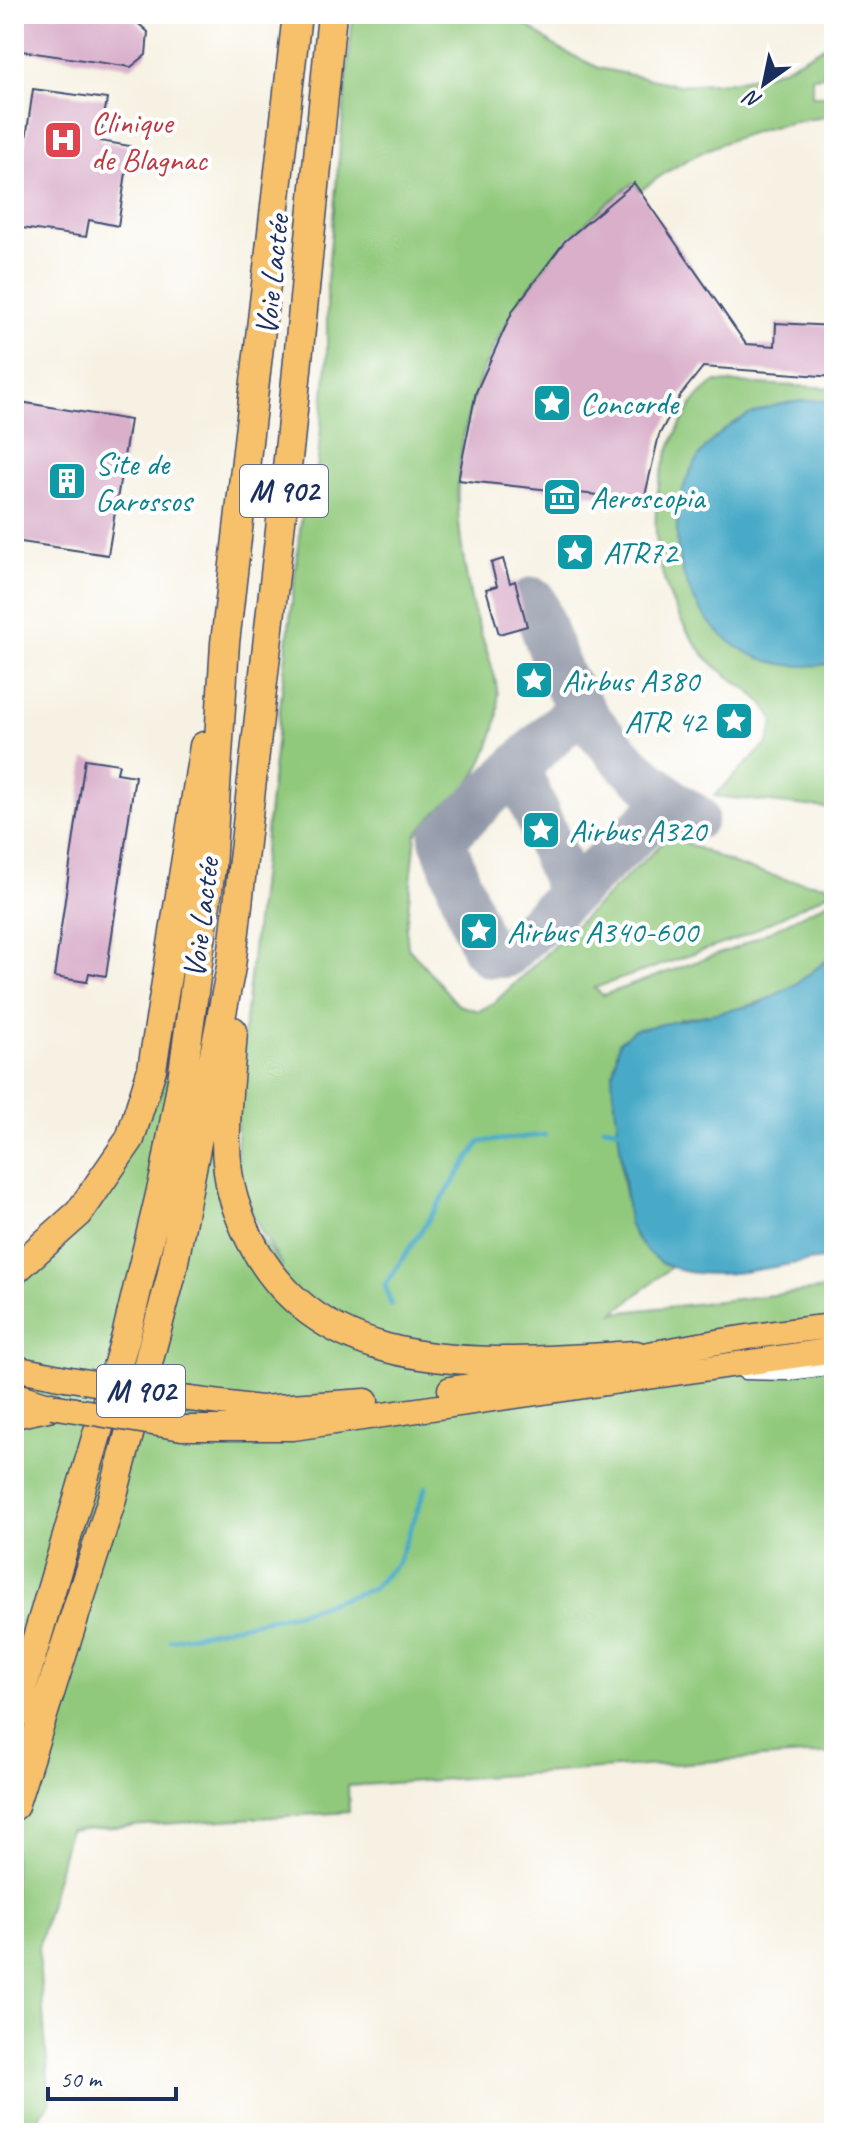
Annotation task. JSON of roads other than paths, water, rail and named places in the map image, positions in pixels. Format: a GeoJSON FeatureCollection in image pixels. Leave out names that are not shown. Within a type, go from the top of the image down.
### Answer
{"type":"FeatureCollection","features":[{"type":"Feature","properties":{"kind":"highway","name":"Voie Lactée"},"geometry":{"type":"LineString","coordinates":[[14,1716],[126,1336],[164,1178],[182,1080],[211,868],[225,643],[297,14]]}},
{"type":"Feature","properties":{"kind":"highway","name":"Voie Lactée"},"geometry":{"type":"LineString","coordinates":[[14,1806],[111,1502],[171,1277],[231,967],[288,456],[332,14]]}},
{"type":"Feature","properties":{"kind":"highway"},"geometry":{"type":"LineString","coordinates":[[14,1271],[79,1213],[130,1139],[152,1069],[195,789],[225,643]]}},
{"type":"Feature","properties":{"kind":"highway"},"geometry":{"type":"LineString","coordinates":[[231,967],[235,1011],[226,1135],[234,1199],[264,1265],[317,1319],[384,1349],[437,1360],[495,1363],[636,1355]]}},
{"type":"Feature","properties":{"kind":"highway"},"geometry":{"type":"LineString","coordinates":[[14,1414],[52,1406]]}},
{"type":"Feature","properties":{"kind":"main road"},"geometry":{"type":"LineString","coordinates":[[14,1368],[260,1408],[334,1405],[573,1371],[636,1355],[834,1326]]}},
{"type":"Feature","properties":{"kind":"main road"},"geometry":{"type":"LineString","coordinates":[[14,1394],[52,1406],[182,1428],[293,1428],[834,1350]]}},
{"type":"Feature","properties":{"kind":"street"},"geometry":{"type":"LineString","coordinates":[[735,1366],[750,1372],[834,1365]]}},
{"type":"Feature","properties":{"kind":"water"},"geometry":{"type":"Polygon","coordinates":[[[815,400],[834,402],[834,663],[772,662],[725,638],[693,597],[678,548],[681,496],[704,449],[748,415],[815,400]]]}},
{"type":"Feature","properties":{"kind":"water"},"geometry":{"type":"Polygon","coordinates":[[[834,955],[834,1258],[719,1274],[691,1272],[666,1265],[645,1249],[629,1223],[612,1078],[619,1042],[634,1030],[759,1004],[796,984],[834,955]]]}},
{"type":"Feature","properties":{"kind":"waterway"},"geometry":{"type":"LineString","coordinates":[[604,1127],[623,1130]]}},
{"type":"Feature","properties":{"kind":"waterway"},"geometry":{"type":"LineString","coordinates":[[391,1305],[385,1285],[480,1142],[545,1135]]}},
{"type":"Feature","properties":{"kind":"waterway"},"geometry":{"type":"LineString","coordinates":[[170,1640],[297,1613],[372,1589],[398,1562],[426,1487]]}},
{"type":"Feature","properties":{"kind":"place","name":"Clinique de Blagnac"},"geometry":{"type":"Point","coordinates":[63,140]}},
{"type":"Feature","properties":{"kind":"place","name":"Concorde"},"geometry":{"type":"Point","coordinates":[552,403]}},
{"type":"Feature","properties":{"kind":"place","name":"Site de Garossos"},"geometry":{"type":"Point","coordinates":[67,481]}},
{"type":"Feature","properties":{"kind":"place","name":"Aeroscopia"},"geometry":{"type":"Point","coordinates":[562,497]}},
{"type":"Feature","properties":{"kind":"place","name":"ATR72"},"geometry":{"type":"Point","coordinates":[575,552]}},
{"type":"Feature","properties":{"kind":"place","name":"Airbus A380"},"geometry":{"type":"Point","coordinates":[534,680]}},
{"type":"Feature","properties":{"kind":"place","name":"ATR 42"},"geometry":{"type":"Point","coordinates":[734,721]}},
{"type":"Feature","properties":{"kind":"place","name":"Airbus A320"},"geometry":{"type":"Point","coordinates":[541,830]}},
{"type":"Feature","properties":{"kind":"place","name":"Airbus A340-600"},"geometry":{"type":"Point","coordinates":[479,931]}}]}
